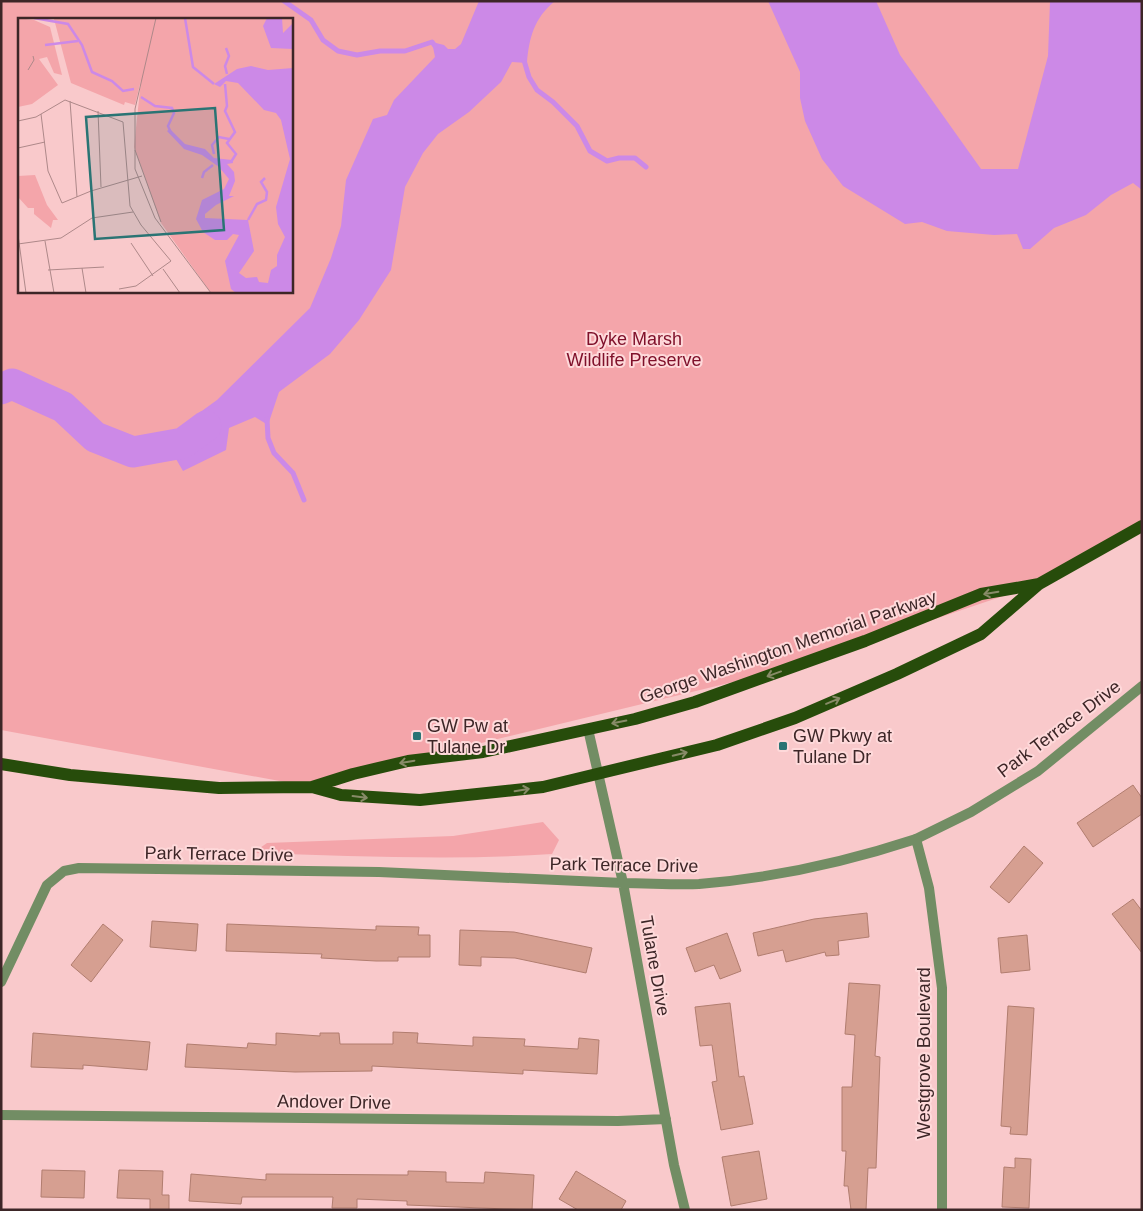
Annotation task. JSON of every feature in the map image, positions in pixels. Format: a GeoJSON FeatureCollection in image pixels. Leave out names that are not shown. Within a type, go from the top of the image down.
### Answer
{"type":"FeatureCollection","features":[{"type":"Feature","properties":{"kind":"main road","name":"George Washington Memorial Parkway"},"geometry":{"type":"LineString","coordinates":[[1,764],[70,776],[219,788],[312,787],[341,795],[420,800],[510,792],[717,745],[795,718],[897,674],[982,634],[1039,584],[1142,526]]}},
{"type":"Feature","properties":{"kind":"main road","name":"George Washington Memorial Parkway"},"geometry":{"type":"LineString","coordinates":[[312,787],[353,774],[408,761],[483,752],[635,719],[695,702],[883,635],[981,594],[1039,584]]}},
{"type":"Feature","properties":{"kind":"street","name":"Park Terrace Drive"},"geometry":{"type":"LineString","coordinates":[[1,982],[47,885],[54,877],[64,871],[79,868],[379,872],[623,883],[698,884],[762,877],[857,858],[916,839],[971,812],[1038,771],[1142,686]]}},
{"type":"Feature","properties":{"kind":"street","name":"Tulane Drive"},"geometry":{"type":"LineString","coordinates":[[588,729],[596,774],[623,883],[666,1119],[685,1210]]}},
{"type":"Feature","properties":{"kind":"street","name":"Westgrove Boulevard"},"geometry":{"type":"LineString","coordinates":[[916,839],[929,888],[942,988],[942,1210]]}},
{"type":"Feature","properties":{"kind":"street","name":"Andover Drive"},"geometry":{"type":"LineString","coordinates":[[1,1115],[608,1121],[666,1119]]}},
{"type":"Feature","properties":{"kind":"green space","name":"Dyke Marsh Wildlife Preserve"},"geometry":{"type":"Polygon","coordinates":[[[1,1],[1142,1],[1142,521],[1039,584],[787,669],[353,774],[312,787],[1,730],[1,1]]]}},
{"type":"Feature","properties":{"kind":"green space"},"geometry":{"type":"Polygon","coordinates":[[[543,822],[559,840],[552,854],[440,858],[253,853],[267,843],[453,836],[543,822]]]}},
{"type":"Feature","properties":{"kind":"shaded area"},"geometry":{"type":"Polygon","coordinates":[[[479,1],[555,1],[537,21],[529,45],[527,63],[512,62],[501,82],[469,112],[438,134],[423,153],[405,187],[391,270],[359,320],[330,354],[279,392],[268,425],[255,417],[229,428],[226,450],[183,471],[162,435],[174,431],[217,400],[310,308],[331,258],[341,226],[346,180],[373,119],[387,115],[394,100],[435,57],[432,42],[444,45],[448,49],[455,49],[461,44],[479,1]]]}},
{"type":"Feature","properties":{"kind":"shaded area"},"geometry":{"type":"Polygon","coordinates":[[[768,1],[876,1],[900,55],[981,169],[1018,169],[1048,56],[1050,1],[1142,1],[1142,190],[1133,183],[1111,195],[1086,215],[1054,228],[1030,249],[1023,249],[1017,234],[994,235],[947,231],[922,222],[905,224],[843,186],[822,159],[805,121],[800,98],[800,72],[768,1]]]}},
{"type":"Feature","properties":{"kind":"building"},"geometry":{"type":"Polygon","coordinates":[[[1133,785],[1142,798],[1142,814],[1093,847],[1077,823],[1133,785]]]}},
{"type":"Feature","properties":{"kind":"building"},"geometry":{"type":"Polygon","coordinates":[[[1024,846],[1043,863],[1009,903],[990,887],[1024,846]]]}},
{"type":"Feature","properties":{"kind":"building"},"geometry":{"type":"Polygon","coordinates":[[[1133,899],[1142,911],[1142,953],[1112,914],[1133,899]]]}},
{"type":"Feature","properties":{"kind":"building"},"geometry":{"type":"Polygon","coordinates":[[[867,913],[869,937],[838,941],[839,955],[826,956],[825,952],[786,962],[783,950],[758,956],[753,933],[814,919],[867,913]]]}},
{"type":"Feature","properties":{"kind":"building"},"geometry":{"type":"Polygon","coordinates":[[[152,921],[198,924],[196,951],[150,947],[152,921]]]}},
{"type":"Feature","properties":{"kind":"building"},"geometry":{"type":"Polygon","coordinates":[[[103,924],[123,940],[91,982],[71,965],[103,924]]]}},
{"type":"Feature","properties":{"kind":"building"},"geometry":{"type":"Polygon","coordinates":[[[227,924],[376,930],[376,926],[419,927],[418,935],[430,935],[430,957],[398,957],[398,961],[376,961],[321,958],[322,954],[226,951],[227,924]]]}},
{"type":"Feature","properties":{"kind":"building"},"geometry":{"type":"Polygon","coordinates":[[[460,930],[514,932],[592,948],[586,973],[515,958],[481,957],[481,966],[459,965],[460,930]]]}},
{"type":"Feature","properties":{"kind":"building"},"geometry":{"type":"Polygon","coordinates":[[[727,933],[741,971],[720,979],[714,965],[695,972],[686,948],[727,933]]]}},
{"type":"Feature","properties":{"kind":"building"},"geometry":{"type":"Polygon","coordinates":[[[1027,935],[1030,970],[1001,973],[998,938],[1027,935]]]}},
{"type":"Feature","properties":{"kind":"building"},"geometry":{"type":"Polygon","coordinates":[[[849,983],[880,985],[875,1056],[880,1057],[876,1168],[868,1168],[866,1210],[851,1210],[848,1186],[844,1186],[846,1151],[842,1151],[842,1087],[852,1087],[855,1035],[845,1034],[849,983]]]}},
{"type":"Feature","properties":{"kind":"building"},"geometry":{"type":"Polygon","coordinates":[[[730,1003],[739,1077],[744,1076],[753,1124],[721,1130],[712,1082],[717,1081],[712,1045],[700,1046],[695,1007],[730,1003]]]}},
{"type":"Feature","properties":{"kind":"building"},"geometry":{"type":"Polygon","coordinates":[[[1008,1006],[1034,1008],[1027,1135],[1010,1134],[1011,1127],[1001,1126],[1008,1006]]]}},
{"type":"Feature","properties":{"kind":"building"},"geometry":{"type":"Polygon","coordinates":[[[393,1032],[418,1033],[417,1043],[473,1046],[473,1037],[525,1039],[524,1046],[578,1049],[579,1038],[599,1040],[597,1074],[523,1070],[523,1074],[372,1066],[372,1071],[295,1072],[185,1067],[187,1044],[247,1048],[248,1043],[276,1045],[276,1033],[320,1036],[320,1033],[339,1033],[340,1044],[393,1044],[393,1032]]]}},
{"type":"Feature","properties":{"kind":"building"},"geometry":{"type":"Polygon","coordinates":[[[33,1033],[150,1042],[147,1070],[83,1065],[83,1069],[31,1067],[33,1033]]]}},
{"type":"Feature","properties":{"kind":"building"},"geometry":{"type":"Polygon","coordinates":[[[759,1151],[767,1199],[731,1206],[722,1157],[759,1151]]]}},
{"type":"Feature","properties":{"kind":"building"},"geometry":{"type":"Polygon","coordinates":[[[1015,1158],[1031,1159],[1029,1208],[1002,1207],[1004,1167],[1015,1168],[1015,1158]]]}},
{"type":"Feature","properties":{"kind":"building"},"geometry":{"type":"Polygon","coordinates":[[[42,1170],[85,1171],[84,1198],[41,1197],[42,1170]]]}},
{"type":"Feature","properties":{"kind":"building"},"geometry":{"type":"Polygon","coordinates":[[[119,1170],[163,1171],[162,1195],[169,1195],[169,1210],[150,1210],[150,1199],[117,1198],[119,1170]]]}},
{"type":"Feature","properties":{"kind":"building"},"geometry":{"type":"Polygon","coordinates":[[[408,1171],[446,1172],[446,1182],[484,1183],[485,1172],[534,1175],[532,1210],[407,1205],[407,1201],[357,1199],[357,1208],[332,1208],[333,1197],[242,1197],[241,1204],[189,1201],[191,1174],[266,1180],[266,1174],[408,1175],[408,1171]]]}},
{"type":"Feature","properties":{"kind":"building"},"geometry":{"type":"Polygon","coordinates":[[[576,1171],[626,1201],[621,1210],[578,1210],[559,1199],[576,1171]]]}},
{"type":"Feature","properties":{"kind":"waterway"},"geometry":{"type":"LineString","coordinates":[[284,1],[311,20],[323,40],[338,51],[357,55],[380,51],[405,51],[432,42],[435,46]]}},
{"type":"Feature","properties":{"kind":"waterway"},"geometry":{"type":"LineString","coordinates":[[523,57],[529,77],[537,90],[553,102],[577,126],[590,151],[607,161],[619,158],[635,158],[646,167]]}},
{"type":"Feature","properties":{"kind":"waterway"},"geometry":{"type":"LineString","coordinates":[[1,389],[12,384],[63,407],[95,437],[133,452],[183,443],[206,426]]}},
{"type":"Feature","properties":{"kind":"waterway"},"geometry":{"type":"LineString","coordinates":[[267,419],[268,438],[274,453],[293,473],[304,500]]}},
{"type":"Feature","properties":{"kind":"place","name":"GW Pw at Tulane Dr"},"geometry":{"type":"Point","coordinates":[417,736]}},
{"type":"Feature","properties":{"kind":"place","name":"GW Pkwy at Tulane Dr"},"geometry":{"type":"Point","coordinates":[783,746]}}]}
